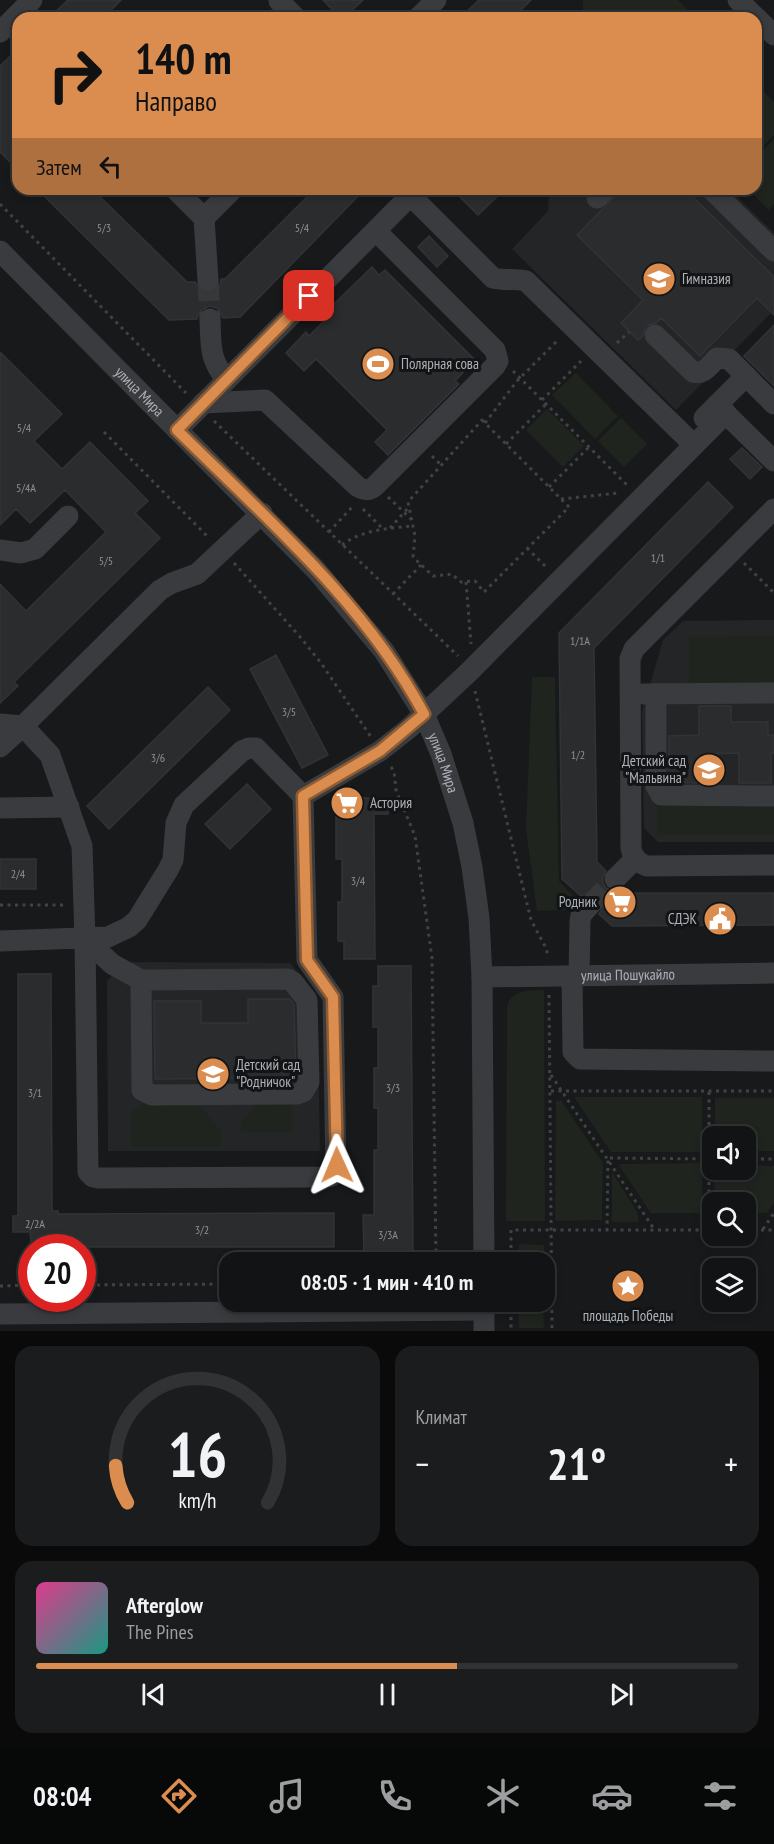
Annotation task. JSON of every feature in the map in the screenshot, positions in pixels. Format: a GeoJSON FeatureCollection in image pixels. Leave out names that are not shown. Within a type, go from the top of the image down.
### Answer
{"type":"FeatureCollection","features":[{"type":"Feature","properties":{"kind":"street"},"geometry":{"type":"LineString","coordinates":[[20,12],[32,0]]}},
{"type":"Feature","properties":{"kind":"street"},"geometry":{"type":"LineString","coordinates":[[424,12],[436,0]]}},
{"type":"Feature","properties":{"kind":"street"},"geometry":{"type":"LineString","coordinates":[[738,0],[750,12]]}},
{"type":"Feature","properties":{"kind":"street"},"geometry":{"type":"LineString","coordinates":[[279,1],[290,12]]}},
{"type":"Feature","properties":{"kind":"street"},"geometry":{"type":"LineString","coordinates":[[0,32],[12,20]]}},
{"type":"Feature","properties":{"kind":"street"},"geometry":{"type":"LineString","coordinates":[[762,23],[774,35]]}},
{"type":"Feature","properties":{"kind":"street"},"geometry":{"type":"LineString","coordinates":[[180,195],[204,218],[208,280]]}},
{"type":"Feature","properties":{"kind":"street"},"geometry":{"type":"LineString","coordinates":[[204,218],[227,195]]}},
{"type":"Feature","properties":{"kind":"street"},"geometry":{"type":"LineString","coordinates":[[177,430],[411,195]]}},
{"type":"Feature","properties":{"kind":"street"},"geometry":{"type":"LineString","coordinates":[[417,195],[494,278],[526,281],[689,441]]}},
{"type":"Feature","properties":{"kind":"street"},"geometry":{"type":"LineString","coordinates":[[717,195],[774,251]]}},
{"type":"Feature","properties":{"kind":"street"},"geometry":{"type":"LineString","coordinates":[[201,405],[265,400],[358,487],[363,490],[373,488],[498,361],[495,350],[376,231]]}},
{"type":"Feature","properties":{"kind":"street","name":"улица Мира"},"geometry":{"type":"LineString","coordinates":[[0,251],[316,570],[365,626],[395,667],[424,714],[441,754],[463,824],[479,918],[482,977],[484,1252]]}},
{"type":"Feature","properties":{"kind":"street"},"geometry":{"type":"LineString","coordinates":[[210,319],[211,352],[217,369],[226,379]]}},
{"type":"Feature","properties":{"kind":"street"},"geometry":{"type":"LineString","coordinates":[[655,335],[693,372],[701,372],[717,358],[725,357],[774,404]]}},
{"type":"Feature","properties":{"kind":"street"},"geometry":{"type":"LineString","coordinates":[[303,796],[380,751],[424,714],[466,667],[560,581],[637,495],[722,409],[746,376]]}},
{"type":"Feature","properties":{"kind":"street"},"geometry":{"type":"LineString","coordinates":[[722,409],[774,461]]}},
{"type":"Feature","properties":{"kind":"street"},"geometry":{"type":"LineString","coordinates":[[774,509],[634,649],[630,659],[631,848],[634,859],[647,866],[774,865]]}},
{"type":"Feature","properties":{"kind":"street"},"geometry":{"type":"LineString","coordinates":[[0,747],[160,590],[172,582],[197,574],[262,513]]}},
{"type":"Feature","properties":{"kind":"street"},"geometry":{"type":"LineString","coordinates":[[0,550],[21,553],[35,549],[68,516]]}},
{"type":"Feature","properties":{"kind":"street"},"geometry":{"type":"LineString","coordinates":[[630,694],[774,693]]}},
{"type":"Feature","properties":{"kind":"street"},"geometry":{"type":"LineString","coordinates":[[656,694],[656,786],[661,795],[774,796]]}},
{"type":"Feature","properties":{"kind":"street"},"geometry":{"type":"LineString","coordinates":[[0,724],[23,726],[48,752],[79,836],[83,857],[85,939],[87,1167],[93,1177],[324,1178],[332,1176],[336,1171],[333,997],[307,960],[303,796],[256,748],[242,751],[184,806],[178,815],[173,860],[137,920],[129,927],[114,934],[85,939],[0,940]]}},
{"type":"Feature","properties":{"kind":"street"},"geometry":{"type":"LineString","coordinates":[[0,808],[69,807]]}},
{"type":"Feature","properties":{"kind":"street"},"geometry":{"type":"LineString","coordinates":[[615,879],[634,859]]}},
{"type":"Feature","properties":{"kind":"street"},"geometry":{"type":"LineString","coordinates":[[590,905],[581,915],[576,976],[573,1052],[579,1059],[774,1061]]}},
{"type":"Feature","properties":{"kind":"street"},"geometry":{"type":"LineString","coordinates":[[85,939],[112,964],[141,980],[288,979],[293,982],[308,1000],[308,1087],[297,1094],[146,1093],[142,1090],[141,1084],[141,980]]}},
{"type":"Feature","properties":{"kind":"street","name":"улица Пошукайло"},"geometry":{"type":"LineString","coordinates":[[482,977],[774,973]]}},
{"type":"Feature","properties":{"kind":"street"},"geometry":{"type":"LineString","coordinates":[[0,1314],[88,1322],[336,1312]]}},
{"type":"Feature","properties":{"kind":"street"},"geometry":{"type":"LineString","coordinates":[[484,1312],[484,1331]]}},
{"type":"Feature","properties":{"kind":"path"},"geometry":{"type":"LineString","coordinates":[[0,204],[466,667],[473,681],[531,920],[547,950],[550,1001],[552,1331]]}},
{"type":"Feature","properties":{"kind":"path"},"geometry":{"type":"LineString","coordinates":[[485,423],[520,378],[572,326]]}},
{"type":"Feature","properties":{"kind":"path"},"geometry":{"type":"LineString","coordinates":[[542,400],[585,358]]}},
{"type":"Feature","properties":{"kind":"path"},"geometry":{"type":"LineString","coordinates":[[513,370],[637,495]]}},
{"type":"Feature","properties":{"kind":"path"},"geometry":{"type":"LineString","coordinates":[[506,444],[546,404]]}},
{"type":"Feature","properties":{"kind":"path"},"geometry":{"type":"LineString","coordinates":[[482,420],[485,423],[569,507],[484,592],[474,581],[461,582],[452,574],[433,576],[414,557],[415,536],[408,502],[482,420]]}},
{"type":"Feature","properties":{"kind":"path"},"geometry":{"type":"LineString","coordinates":[[104,432],[222,551],[308,646],[394,771],[396,790],[415,836],[432,958],[436,1252]]}},
{"type":"Feature","properties":{"kind":"path"},"geometry":{"type":"LineString","coordinates":[[549,487],[589,447]]}},
{"type":"Feature","properties":{"kind":"path"},"geometry":{"type":"LineString","coordinates":[[329,532],[373,488],[411,520]]}},
{"type":"Feature","properties":{"kind":"path"},"geometry":{"type":"LineString","coordinates":[[561,499],[637,495]]}},
{"type":"Feature","properties":{"kind":"path"},"geometry":{"type":"LineString","coordinates":[[389,528],[409,507]]}},
{"type":"Feature","properties":{"kind":"path"},"geometry":{"type":"LineString","coordinates":[[342,544],[350,538],[389,528],[413,526]]}},
{"type":"Feature","properties":{"kind":"path"},"geometry":{"type":"LineString","coordinates":[[528,548],[560,581]]}},
{"type":"Feature","properties":{"kind":"path"},"geometry":{"type":"LineString","coordinates":[[732,551],[774,593]]}},
{"type":"Feature","properties":{"kind":"path"},"geometry":{"type":"LineString","coordinates":[[393,594],[422,565]]}},
{"type":"Feature","properties":{"kind":"path"},"geometry":{"type":"LineString","coordinates":[[466,582],[471,652],[466,667]]}},
{"type":"Feature","properties":{"kind":"path"},"geometry":{"type":"LineString","coordinates":[[0,906],[65,905]]}},
{"type":"Feature","properties":{"kind":"path"},"geometry":{"type":"LineString","coordinates":[[550,1073],[655,1230]]}},
{"type":"Feature","properties":{"kind":"path"},"geometry":{"type":"LineString","coordinates":[[551,1091],[774,1091]]}},
{"type":"Feature","properties":{"kind":"path"},"geometry":{"type":"LineString","coordinates":[[709,1091],[710,1126]]}},
{"type":"Feature","properties":{"kind":"path"},"geometry":{"type":"LineString","coordinates":[[608,1158],[702,1159]]}},
{"type":"Feature","properties":{"kind":"path"},"geometry":{"type":"LineString","coordinates":[[607,1231],[608,1158]]}},
{"type":"Feature","properties":{"kind":"path"},"geometry":{"type":"LineString","coordinates":[[756,1159],[774,1159]]}},
{"type":"Feature","properties":{"kind":"path"},"geometry":{"type":"LineString","coordinates":[[763,1230],[774,1213]]}},
{"type":"Feature","properties":{"kind":"path"},"geometry":{"type":"LineString","coordinates":[[511,1252],[511,1230],[702,1230]]}},
{"type":"Feature","properties":{"kind":"path"},"geometry":{"type":"LineString","coordinates":[[756,1230],[774,1230]]}},
{"type":"Feature","properties":{"kind":"path"},"geometry":{"type":"LineString","coordinates":[[96,1285],[219,1284]]}},
{"type":"Feature","properties":{"kind":"path"},"geometry":{"type":"LineString","coordinates":[[0,1286],[18,1286]]}},
{"type":"Feature","properties":{"kind":"path"},"geometry":{"type":"LineString","coordinates":[[511,1312],[512,1331]]}},
{"type":"Feature","properties":{"kind":"shaded area"},"geometry":{"type":"Polygon","coordinates":[[[583,0],[678,0],[690,12],[583,12],[583,0]]]}},
{"type":"Feature","properties":{"kind":"shaded area"},"geometry":{"type":"Polygon","coordinates":[[[762,90],[774,102],[774,135],[762,147],[762,90]]]}},
{"type":"Feature","properties":{"kind":"shaded area"},"geometry":{"type":"Polygon","coordinates":[[[774,139],[774,204],[769,210],[754,195],[762,195],[762,151],[774,139]]]}},
{"type":"Feature","properties":{"kind":"shaded area","name":"Гимназия"},"geometry":{"type":"Polygon","coordinates":[[[549,195],[735,195],[774,233],[774,310],[676,410],[512,249],[548,211],[549,195]]]}},
{"type":"Feature","properties":{"kind":"shaded area"},"geometry":{"type":"Polygon","coordinates":[[[576,373],[618,416],[595,439],[552,395],[576,373]]]}},
{"type":"Feature","properties":{"kind":"shaded area"},"geometry":{"type":"Polygon","coordinates":[[[547,409],[584,446],[563,467],[526,430],[547,409]]]}},
{"type":"Feature","properties":{"kind":"shaded area"},"geometry":{"type":"Polygon","coordinates":[[[621,418],[647,444],[624,467],[598,441],[621,418]]]}},
{"type":"Feature","properties":{"kind":"shaded area","name":"Детский сад \"Мальвина\""},"geometry":{"type":"Polygon","coordinates":[[[774,620],[774,842],[658,842],[644,828],[642,712],[663,640],[683,621],[774,620]]]}},
{"type":"Feature","properties":{"kind":"shaded area"},"geometry":{"type":"Polygon","coordinates":[[[774,636],[774,683],[689,683],[689,637],[774,636]]]}},
{"type":"Feature","properties":{"kind":"shaded area"},"geometry":{"type":"Polygon","coordinates":[[[532,677],[555,677],[559,881],[578,901],[568,910],[537,911],[526,829],[532,677]]]}},
{"type":"Feature","properties":{"kind":"shaded area"},"geometry":{"type":"Polygon","coordinates":[[[774,801],[774,835],[657,835],[657,802],[774,801]]]}},
{"type":"Feature","properties":{"kind":"shaded area","name":"Детский сад \"Родничок\""},"geometry":{"type":"Polygon","coordinates":[[[122,962],[290,963],[317,996],[320,1151],[108,1151],[107,981],[122,962]]]}},
{"type":"Feature","properties":{"kind":"shaded area"},"geometry":{"type":"Polygon","coordinates":[[[544,990],[545,1221],[506,1221],[507,1006],[517,993],[544,990]]]}},
{"type":"Feature","properties":{"kind":"shaded area"},"geometry":{"type":"Polygon","coordinates":[[[574,1097],[702,1097],[702,1152],[611,1152],[574,1097]]]}},
{"type":"Feature","properties":{"kind":"shaded area"},"geometry":{"type":"Polygon","coordinates":[[[715,1098],[774,1098],[774,1151],[756,1151],[756,1126],[715,1126],[715,1098]]]}},
{"type":"Feature","properties":{"kind":"shaded area"},"geometry":{"type":"Polygon","coordinates":[[[561,1100],[603,1163],[602,1220],[555,1221],[556,1101],[561,1100]]]}},
{"type":"Feature","properties":{"kind":"shaded area"},"geometry":{"type":"Polygon","coordinates":[[[196,1102],[221,1131],[221,1147],[131,1147],[131,1113],[145,1103],[196,1102]]]}},
{"type":"Feature","properties":{"kind":"shaded area"},"geometry":{"type":"Polygon","coordinates":[[[259,1102],[292,1102],[292,1132],[241,1132],[241,1121],[259,1102]]]}},
{"type":"Feature","properties":{"kind":"shaded area"},"geometry":{"type":"Polygon","coordinates":[[[702,1163],[702,1213],[651,1213],[618,1164],[702,1163]]]}},
{"type":"Feature","properties":{"kind":"shaded area"},"geometry":{"type":"Polygon","coordinates":[[[756,1165],[774,1166],[774,1202],[767,1213],[756,1213],[756,1192],[714,1192],[715,1180],[756,1180],[756,1165]]]}},
{"type":"Feature","properties":{"kind":"shaded area"},"geometry":{"type":"Polygon","coordinates":[[[612,1172],[638,1213],[638,1222],[612,1222],[612,1172]]]}},
{"type":"Feature","properties":{"kind":"shaded area"},"geometry":{"type":"Polygon","coordinates":[[[519,1244],[544,1245],[544,1252],[519,1252],[519,1244]]]}},
{"type":"Feature","properties":{"kind":"shaded area"},"geometry":{"type":"Polygon","coordinates":[[[519,1312],[543,1312],[544,1328],[519,1328],[519,1312]]]}},
{"type":"Feature","properties":{"kind":"building"},"geometry":{"type":"Polygon","coordinates":[[[68,0],[121,0],[109,12],[55,12],[68,0]]]}},
{"type":"Feature","properties":{"kind":"building"},"geometry":{"type":"Polygon","coordinates":[[[323,0],[363,0],[350,12],[334,12],[323,0]]]}},
{"type":"Feature","properties":{"kind":"building"},"geometry":{"type":"Polygon","coordinates":[[[479,0],[531,0],[519,12],[466,12],[479,0]]]}},
{"type":"Feature","properties":{"kind":"building"},"geometry":{"type":"Polygon","coordinates":[[[12,55],[12,164],[0,152],[0,66],[12,55]]]}},
{"type":"Feature","properties":{"kind":"building"},"geometry":{"type":"Polygon","coordinates":[[[43,195],[98,195],[187,282],[195,282],[202,291],[208,293],[216,290],[221,279],[225,279],[309,195],[359,195],[240,317],[223,318],[217,308],[209,306],[199,312],[197,319],[169,320],[43,195]]]}},
{"type":"Feature","properties":{"kind":"building"},"geometry":{"type":"Polygon","coordinates":[[[458,195],[499,195],[478,215],[458,195]]]}},
{"type":"Feature","properties":{"kind":"building"},"geometry":{"type":"Polygon","coordinates":[[[616,195],[691,195],[774,277],[774,315],[757,298],[700,356],[661,318],[656,323],[646,326],[643,336],[638,340],[621,323],[643,300],[577,235],[616,195]]]}},
{"type":"Feature","properties":{"kind":"building"},"geometry":{"type":"Polygon","coordinates":[[[429,236],[448,256],[437,267],[418,247],[429,236]]]}},
{"type":"Feature","properties":{"kind":"building"},"geometry":{"type":"Polygon","coordinates":[[[372,267],[379,275],[385,270],[475,360],[455,381],[459,384],[388,455],[375,442],[387,430],[316,359],[304,371],[286,353],[306,332],[309,336],[334,311],[330,308],[372,267]]]}},
{"type":"Feature","properties":{"kind":"building"},"geometry":{"type":"Polygon","coordinates":[[[774,325],[774,386],[744,356],[774,325]]]}},
{"type":"Feature","properties":{"kind":"building"},"geometry":{"type":"Polygon","coordinates":[[[0,352],[62,414],[34,441],[62,469],[90,442],[148,501],[135,513],[160,538],[14,682],[18,686],[0,703],[0,584],[26,611],[106,532],[65,490],[30,523],[16,509],[0,525],[0,352]]]}},
{"type":"Feature","properties":{"kind":"building"},"geometry":{"type":"Polygon","coordinates":[[[742,448],[762,467],[750,479],[730,459],[742,448]]]}},
{"type":"Feature","properties":{"kind":"building"},"geometry":{"type":"Polygon","coordinates":[[[708,482],[733,507],[594,648],[597,862],[606,871],[603,883],[612,891],[624,888],[629,893],[774,893],[774,925],[612,926],[599,914],[603,907],[599,896],[592,892],[581,896],[562,879],[559,633],[708,482]]]}},
{"type":"Feature","properties":{"kind":"building"},"geometry":{"type":"Polygon","coordinates":[[[276,655],[328,755],[302,768],[250,669],[276,655]]]}},
{"type":"Feature","properties":{"kind":"building"},"geometry":{"type":"Polygon","coordinates":[[[208,687],[230,710],[109,829],[87,806],[208,687]]]}},
{"type":"Feature","properties":{"kind":"building"},"geometry":{"type":"Polygon","coordinates":[[[699,706],[731,706],[731,722],[768,722],[768,735],[774,735],[774,753],[771,753],[771,783],[739,783],[739,753],[702,754],[702,783],[669,782],[669,736],[699,735],[699,706]]]}},
{"type":"Feature","properties":{"kind":"building"},"geometry":{"type":"Polygon","coordinates":[[[247,784],[271,809],[230,849],[205,824],[247,784]]]}},
{"type":"Feature","properties":{"kind":"building"},"geometry":{"type":"Polygon","coordinates":[[[341,798],[388,798],[388,814],[374,814],[375,959],[344,959],[344,941],[338,941],[338,902],[342,902],[342,859],[336,859],[336,817],[341,817],[341,798]]]}},
{"type":"Feature","properties":{"kind":"building"},"geometry":{"type":"Polygon","coordinates":[[[0,859],[36,859],[36,889],[0,889],[0,859]]]}},
{"type":"Feature","properties":{"kind":"building"},"geometry":{"type":"Polygon","coordinates":[[[378,966],[411,966],[413,1252],[364,1252],[363,1215],[374,1215],[374,1150],[378,1150],[378,1108],[374,1108],[374,1068],[378,1068],[378,1027],[373,1027],[373,986],[378,986],[378,966]]]}},
{"type":"Feature","properties":{"kind":"building"},"geometry":{"type":"Polygon","coordinates":[[[18,974],[51,974],[52,1211],[58,1211],[58,1214],[334,1213],[334,1247],[96,1247],[96,1234],[13,1232],[13,1216],[18,1216],[18,974]]]}},
{"type":"Feature","properties":{"kind":"building"},"geometry":{"type":"Polygon","coordinates":[[[248,999],[290,999],[294,1005],[296,1078],[155,1079],[154,1001],[201,1001],[201,1023],[248,1023],[248,999]]]}},
{"type":"Feature","properties":{"kind":"tunnel"},"geometry":{"type":"LineString","coordinates":[[208,280],[210,319]]}},
{"type":"Feature","properties":{"kind":"tunnel"},"geometry":{"type":"LineString","coordinates":[[590,905],[615,879]]}},
{"type":"Feature","properties":{"kind":"place","name":"Гимназия"},"geometry":{"type":"Point","coordinates":[659,279]}},
{"type":"Feature","properties":{"kind":"place","name":"Полярная сова"},"geometry":{"type":"Point","coordinates":[378,364]}},
{"type":"Feature","properties":{"kind":"place","name":"Детский сад \"Мальвина\""},"geometry":{"type":"Point","coordinates":[709,770]}},
{"type":"Feature","properties":{"kind":"place","name":"Астория"},"geometry":{"type":"Point","coordinates":[347,803]}},
{"type":"Feature","properties":{"kind":"place","name":"Родник"},"geometry":{"type":"Point","coordinates":[620,902]}},
{"type":"Feature","properties":{"kind":"place","name":"СДЭК"},"geometry":{"type":"Point","coordinates":[720,919]}},
{"type":"Feature","properties":{"kind":"place","name":"Детский сад \"Родничок\""},"geometry":{"type":"Point","coordinates":[213,1074]}},
{"type":"Feature","properties":{"kind":"place","name":"площадь Победы"},"geometry":{"type":"Point","coordinates":[628,1286]}},
{"type":"Feature","properties":{"kind":"route"},"geometry":{"type":"LineString","coordinates":[[309,296],[177,430],[275,527],[339,595],[384,651],[424,714],[380,751],[303,796],[307,960],[333,997],[337,1165]]}}]}
